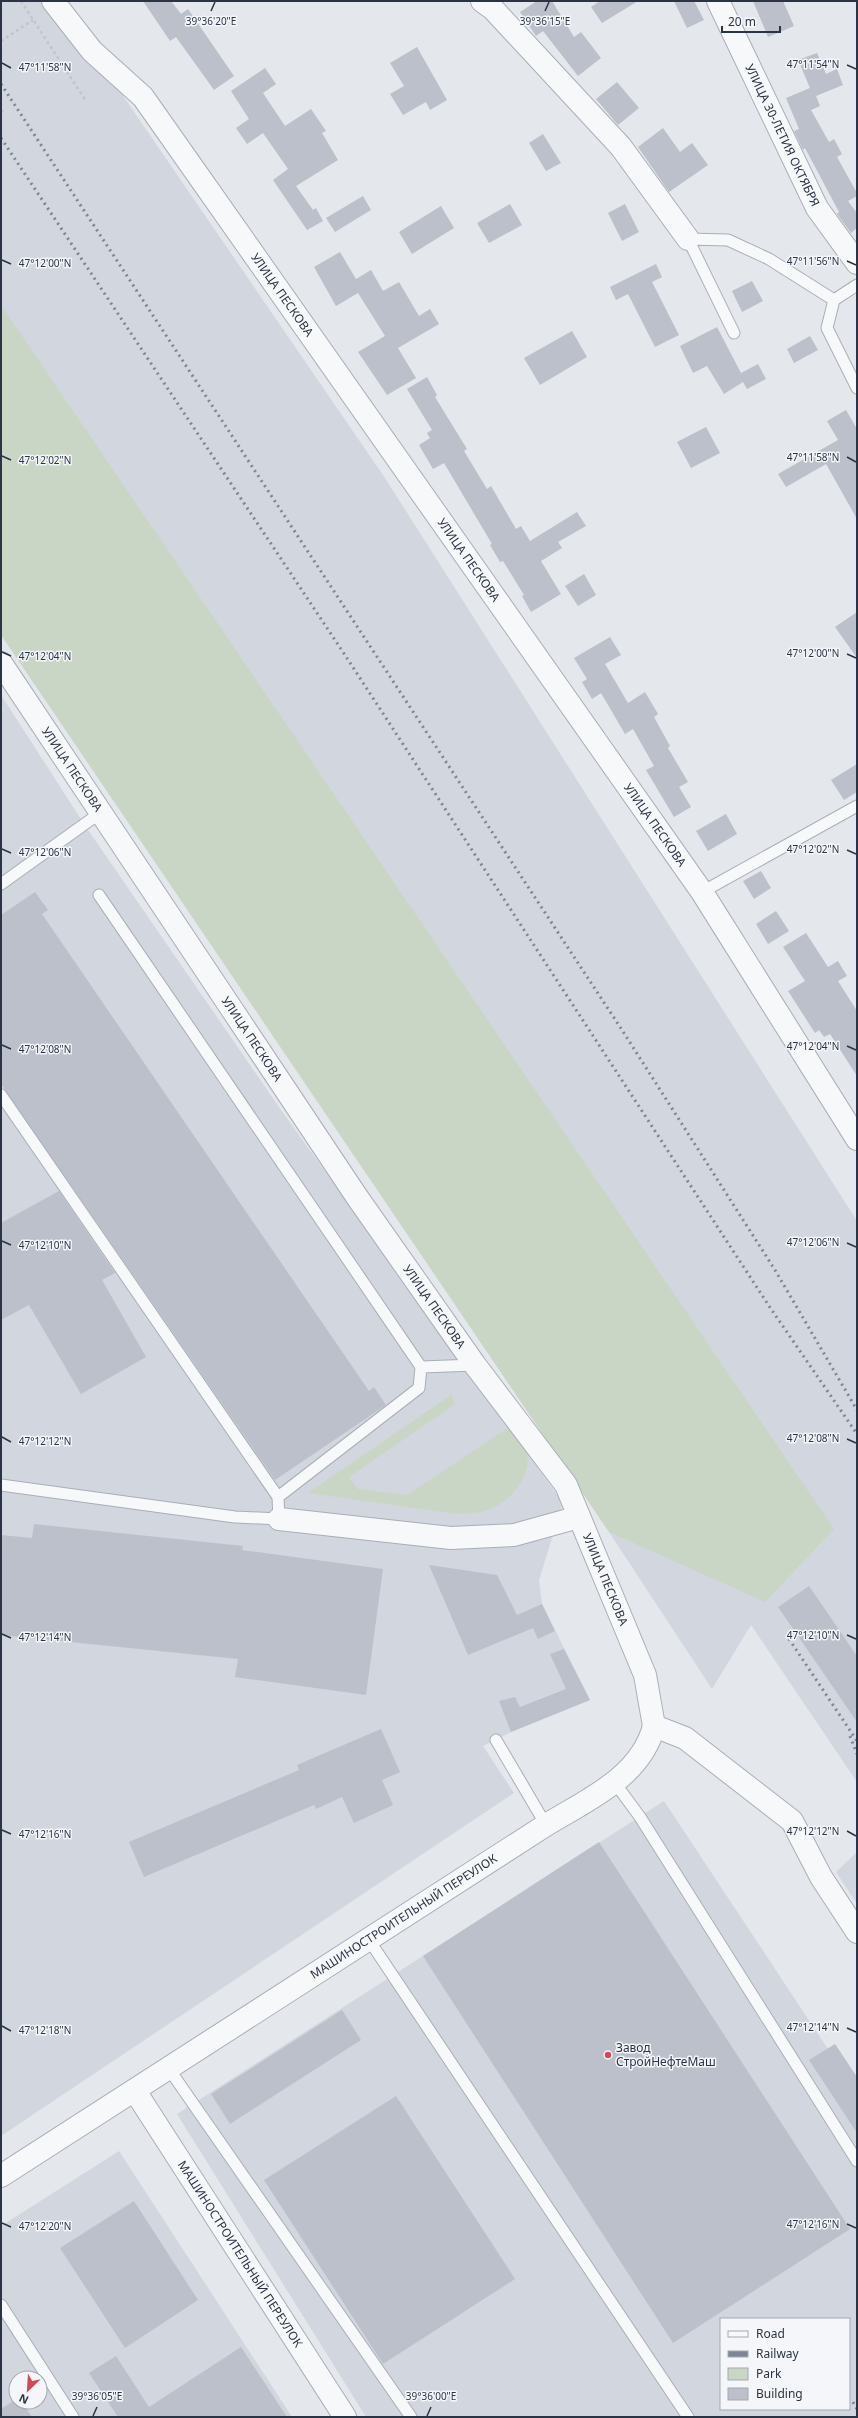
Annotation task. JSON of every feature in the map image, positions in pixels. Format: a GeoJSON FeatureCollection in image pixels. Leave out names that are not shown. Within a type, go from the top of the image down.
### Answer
{"type":"FeatureCollection","features":[{"type":"Feature","properties":{"kind":"street"},"geometry":{"type":"LineString","coordinates":[[482,1],[493,9],[622,147],[688,239]]}},
{"type":"Feature","properties":{"kind":"street","name":"УЛИЦА 30-ЛЕТИЯ ОКТЯБРЯ"},"geometry":{"type":"LineString","coordinates":[[718,1],[817,208],[857,263]]}},
{"type":"Feature","properties":{"kind":"street","name":"УЛИЦА ПЕСКОВА"},"geometry":{"type":"LineString","coordinates":[[62,4],[92,51],[143,97],[702,892],[857,1139]]}},
{"type":"Feature","properties":{"kind":"street","name":"УЛИЦА ПЕСКОВА"},"geometry":{"type":"LineString","coordinates":[[1,663],[353,1190],[475,1365],[566,1485],[645,1675],[654,1726]]}},
{"type":"Feature","properties":{"kind":"street"},"geometry":{"type":"LineString","coordinates":[[279,1519],[450,1538],[514,1535],[579,1517]]}},
{"type":"Feature","properties":{"kind":"street"},"geometry":{"type":"LineString","coordinates":[[654,1726],[685,1738],[792,1821],[821,1877],[857,1932]]}},
{"type":"Feature","properties":{"kind":"street","name":"МАШИНОСТРОИТЕЛЬНЫЙ ПЕРЕУЛОК"},"geometry":{"type":"LineString","coordinates":[[1,2176],[546,1825],[615,1783],[645,1751],[654,1726]]}},
{"type":"Feature","properties":{"kind":"street","name":"МАШИНОСТРОИТЕЛЬНЫЙ ПЕРЕУЛОК"},"geometry":{"type":"LineString","coordinates":[[135,2091],[345,2417]]}},
{"type":"Feature","properties":{"kind":"lane"},"geometry":{"type":"LineString","coordinates":[[734,333],[688,239],[728,240],[769,259],[834,300]]}},
{"type":"Feature","properties":{"kind":"lane"},"geometry":{"type":"LineString","coordinates":[[857,286],[834,300],[827,328],[857,388]]}},
{"type":"Feature","properties":{"kind":"lane"},"geometry":{"type":"LineString","coordinates":[[702,892],[857,806]]}},
{"type":"Feature","properties":{"kind":"lane"},"geometry":{"type":"LineString","coordinates":[[1,884],[100,813]]}},
{"type":"Feature","properties":{"kind":"lane"},"geometry":{"type":"LineString","coordinates":[[99,895],[421,1367],[419,1388],[278,1497]]}},
{"type":"Feature","properties":{"kind":"lane"},"geometry":{"type":"LineString","coordinates":[[1,1095],[278,1497],[279,1519],[235,1517],[1,1484]]}},
{"type":"Feature","properties":{"kind":"lane"},"geometry":{"type":"LineString","coordinates":[[421,1367],[475,1365]]}},
{"type":"Feature","properties":{"kind":"lane"},"geometry":{"type":"LineString","coordinates":[[496,1740],[546,1825]]}},
{"type":"Feature","properties":{"kind":"lane"},"geometry":{"type":"LineString","coordinates":[[615,1783],[644,1824],[857,2161]]}},
{"type":"Feature","properties":{"kind":"lane"},"geometry":{"type":"LineString","coordinates":[[369,1940],[688,2417]]}},
{"type":"Feature","properties":{"kind":"lane"},"geometry":{"type":"LineString","coordinates":[[169,2069],[411,2417]]}},
{"type":"Feature","properties":{"kind":"lane"},"geometry":{"type":"LineString","coordinates":[[1,2305],[73,2417]]}},
{"type":"Feature","properties":{"kind":"path"},"geometry":{"type":"LineString","coordinates":[[21,1],[86,101]]}},
{"type":"Feature","properties":{"kind":"path"},"geometry":{"type":"LineString","coordinates":[[1,41],[33,20]]}},
{"type":"Feature","properties":{"kind":"path"},"geometry":{"type":"LineString","coordinates":[[1,110],[4,114]]}},
{"type":"Feature","properties":{"kind":"shaded area"},"geometry":{"type":"Polygon","coordinates":[[[1,1],[58,1],[385,478],[857,1221],[857,1782],[751,1625],[712,1689],[609,1532],[200,924],[1,634],[1,1]]]}},
{"type":"Feature","properties":{"kind":"shaded area"},"geometry":{"type":"Polygon","coordinates":[[[1,695],[86,827],[281,1110],[563,1503],[539,1580],[542,1604],[590,1700],[511,1732],[483,1746],[514,1793],[1,2136],[1,695]]]}},
{"type":"Feature","properties":{"kind":"shaded area"},"geometry":{"type":"Polygon","coordinates":[[[664,1801],[857,2093],[857,2417],[366,2417],[177,2114],[664,1801]]]}},
{"type":"Feature","properties":{"kind":"shaded area"},"geometry":{"type":"Polygon","coordinates":[[[857,1852],[857,1904],[836,1872],[857,1852]]]}},
{"type":"Feature","properties":{"kind":"shaded area"},"geometry":{"type":"Polygon","coordinates":[[[119,2151],[292,2417],[1,2417],[1,2226],[119,2151]]]}},
{"type":"Feature","properties":{"kind":"green space"},"geometry":{"type":"Polygon","coordinates":[[[1,305],[834,1529],[765,1602],[609,1532],[1,635],[1,305]]]}},
{"type":"Feature","properties":{"kind":"green space"},"geometry":{"type":"Polygon","coordinates":[[[451,1395],[455,1404],[349,1477],[358,1489],[407,1495],[506,1429],[516,1430],[523,1440],[527,1451],[528,1462],[525,1473],[521,1483],[514,1492],[495,1507],[477,1512],[458,1514],[308,1493],[451,1395]]]}},
{"type":"Feature","properties":{"kind":"building"},"geometry":{"type":"Polygon","coordinates":[[[143,1],[171,1],[181,14],[188,9],[234,76],[214,90],[176,37],[170,41],[143,1]]]}},
{"type":"Feature","properties":{"kind":"building"},"geometry":{"type":"Polygon","coordinates":[[[537,1],[552,1],[574,37],[581,32],[601,58],[578,76],[543,31],[536,36],[520,12],[537,1]]]}},
{"type":"Feature","properties":{"kind":"building"},"geometry":{"type":"Polygon","coordinates":[[[600,1],[638,1],[602,23],[591,7],[600,1]]]}},
{"type":"Feature","properties":{"kind":"building"},"geometry":{"type":"Polygon","coordinates":[[[674,1],[694,1],[704,20],[687,28],[674,1]]]}},
{"type":"Feature","properties":{"kind":"building"},"geometry":{"type":"Polygon","coordinates":[[[753,1],[783,1],[794,26],[768,37],[753,1]]]}},
{"type":"Feature","properties":{"kind":"building"},"geometry":{"type":"Polygon","coordinates":[[[417,47],[447,100],[430,110],[426,102],[403,115],[390,94],[404,86],[390,63],[417,47]]]}},
{"type":"Feature","properties":{"kind":"building"},"geometry":{"type":"Polygon","coordinates":[[[817,53],[826,74],[837,69],[843,85],[816,96],[820,106],[811,110],[829,142],[834,139],[842,154],[837,157],[857,193],[857,196],[848,201],[857,213],[857,228],[851,233],[837,214],[839,212],[805,148],[803,150],[794,131],[799,129],[786,98],[810,88],[798,60],[817,53]]]}},
{"type":"Feature","properties":{"kind":"building"},"geometry":{"type":"Polygon","coordinates":[[[265,68],[276,84],[263,93],[285,126],[311,109],[326,131],[322,133],[338,160],[296,186],[313,210],[316,208],[323,221],[307,230],[273,180],[288,169],[263,133],[247,144],[236,128],[249,119],[231,91],[265,68]]]}},
{"type":"Feature","properties":{"kind":"building"},"geometry":{"type":"Polygon","coordinates":[[[617,82],[639,108],[618,125],[596,99],[617,82]]]}},
{"type":"Feature","properties":{"kind":"building"},"geometry":{"type":"Polygon","coordinates":[[[663,128],[680,152],[692,143],[708,165],[669,192],[638,147],[663,128]]]}},
{"type":"Feature","properties":{"kind":"building"},"geometry":{"type":"Polygon","coordinates":[[[543,134],[561,163],[546,171],[529,143],[543,134]]]}},
{"type":"Feature","properties":{"kind":"building"},"geometry":{"type":"Polygon","coordinates":[[[363,196],[371,210],[335,232],[326,218],[363,196]]]}},
{"type":"Feature","properties":{"kind":"building"},"geometry":{"type":"Polygon","coordinates":[[[510,204],[522,225],[489,243],[477,223],[510,204]]]}},
{"type":"Feature","properties":{"kind":"building"},"geometry":{"type":"Polygon","coordinates":[[[625,204],[639,232],[622,241],[608,213],[625,204]]]}},
{"type":"Feature","properties":{"kind":"building"},"geometry":{"type":"Polygon","coordinates":[[[441,206],[454,228],[412,254],[399,232],[441,206]]]}},
{"type":"Feature","properties":{"kind":"building"},"geometry":{"type":"Polygon","coordinates":[[[340,252],[356,279],[371,270],[383,291],[399,282],[419,316],[430,309],[439,324],[398,348],[416,378],[387,395],[358,352],[385,336],[358,293],[336,306],[314,267],[340,252]]]}},
{"type":"Feature","properties":{"kind":"building"},"geometry":{"type":"Polygon","coordinates":[[[656,264],[662,277],[652,282],[679,335],[655,347],[628,294],[616,300],[610,287],[656,264]]]}},
{"type":"Feature","properties":{"kind":"building"},"geometry":{"type":"Polygon","coordinates":[[[752,281],[763,301],[742,312],[732,291],[752,281]]]}},
{"type":"Feature","properties":{"kind":"building"},"geometry":{"type":"Polygon","coordinates":[[[717,327],[741,373],[758,364],[766,379],[747,389],[743,382],[724,394],[707,366],[693,373],[680,346],[717,327]]]}},
{"type":"Feature","properties":{"kind":"building"},"geometry":{"type":"Polygon","coordinates":[[[572,331],[587,357],[540,385],[524,358],[572,331]]]}},
{"type":"Feature","properties":{"kind":"building"},"geometry":{"type":"Polygon","coordinates":[[[810,336],[818,350],[794,363],[787,349],[810,336]]]}},
{"type":"Feature","properties":{"kind":"building"},"geometry":{"type":"Polygon","coordinates":[[[427,377],[437,395],[435,397],[467,449],[464,451],[487,489],[491,486],[516,529],[521,526],[530,541],[577,512],[586,526],[558,542],[562,548],[541,561],[561,594],[531,612],[522,596],[524,595],[503,561],[500,562],[490,545],[492,544],[444,463],[433,469],[419,445],[430,438],[427,433],[432,430],[407,389],[427,377]]]}},
{"type":"Feature","properties":{"kind":"building"},"geometry":{"type":"Polygon","coordinates":[[[846,410],[857,429],[857,519],[826,464],[786,487],[778,474],[838,440],[827,421],[846,410]]]}},
{"type":"Feature","properties":{"kind":"building"},"geometry":{"type":"Polygon","coordinates":[[[706,427],[720,453],[691,468],[677,442],[706,427]]]}},
{"type":"Feature","properties":{"kind":"building"},"geometry":{"type":"Polygon","coordinates":[[[584,574],[596,595],[578,606],[565,586],[584,574]]]}},
{"type":"Feature","properties":{"kind":"building"},"geometry":{"type":"Polygon","coordinates":[[[857,612],[857,658],[835,627],[857,612]]]}},
{"type":"Feature","properties":{"kind":"building"},"geometry":{"type":"Polygon","coordinates":[[[610,637],[621,655],[605,664],[628,703],[645,692],[658,714],[654,717],[670,746],[668,748],[688,782],[679,787],[691,807],[674,817],[646,770],[654,766],[633,729],[625,734],[601,693],[592,699],[582,682],[587,679],[574,658],[610,637]]]}},
{"type":"Feature","properties":{"kind":"building"},"geometry":{"type":"Polygon","coordinates":[[[857,764],[857,792],[844,800],[831,780],[857,764]]]}},
{"type":"Feature","properties":{"kind":"building"},"geometry":{"type":"Polygon","coordinates":[[[726,814],[737,834],[708,851],[696,831],[726,814]]]}},
{"type":"Feature","properties":{"kind":"building"},"geometry":{"type":"Polygon","coordinates":[[[761,871],[771,888],[754,899],[743,881],[761,871]]]}},
{"type":"Feature","properties":{"kind":"building"},"geometry":{"type":"Polygon","coordinates":[[[35,892],[48,910],[42,914],[369,1391],[374,1387],[386,1405],[275,1480],[1,1084],[1,915],[35,892]]]}},
{"type":"Feature","properties":{"kind":"building"},"geometry":{"type":"Polygon","coordinates":[[[776,911],[789,931],[768,944],[756,924],[776,911]]]}},
{"type":"Feature","properties":{"kind":"building"},"geometry":{"type":"Polygon","coordinates":[[[806,933],[828,967],[838,961],[847,976],[838,981],[857,1011],[857,1076],[830,1034],[824,1037],[819,1030],[815,1033],[788,991],[805,981],[783,947],[806,933]]]}},
{"type":"Feature","properties":{"kind":"building"},"geometry":{"type":"Polygon","coordinates":[[[59,1191],[115,1273],[102,1280],[146,1357],[81,1394],[29,1305],[1,1320],[1,1223],[59,1191]]]}},
{"type":"Feature","properties":{"kind":"building"},"geometry":{"type":"Polygon","coordinates":[[[34,1524],[243,1546],[242,1550],[383,1569],[366,1695],[235,1677],[238,1659],[1,1635],[1,1535],[32,1538],[34,1524]]]}},
{"type":"Feature","properties":{"kind":"building"},"geometry":{"type":"Polygon","coordinates":[[[429,1565],[497,1575],[517,1615],[542,1604],[555,1631],[538,1639],[533,1628],[468,1655],[429,1565]]]}},
{"type":"Feature","properties":{"kind":"building"},"geometry":{"type":"Polygon","coordinates":[[[809,1586],[857,1656],[857,1722],[778,1607],[809,1586]]]}},
{"type":"Feature","properties":{"kind":"building"},"geometry":{"type":"Polygon","coordinates":[[[564,1649],[590,1700],[511,1732],[499,1701],[515,1697],[520,1707],[566,1689],[550,1654],[564,1649]]]}},
{"type":"Feature","properties":{"kind":"building"},"geometry":{"type":"Polygon","coordinates":[[[381,1729],[400,1772],[382,1780],[393,1805],[354,1823],[342,1797],[316,1809],[314,1805],[144,1877],[129,1842],[299,1770],[297,1765],[381,1729]]]}},
{"type":"Feature","properties":{"kind":"building"},"geometry":{"type":"Polygon","coordinates":[[[599,1842],[850,2229],[673,2343],[423,1956],[599,1842]]]}},
{"type":"Feature","properties":{"kind":"building"},"geometry":{"type":"Polygon","coordinates":[[[342,2010],[361,2040],[230,2124],[211,2094],[342,2010]]]}},
{"type":"Feature","properties":{"kind":"building"},"geometry":{"type":"Polygon","coordinates":[[[835,2044],[857,2077],[857,2133],[809,2060],[835,2044]]]}},
{"type":"Feature","properties":{"kind":"building"},"geometry":{"type":"Polygon","coordinates":[[[396,2096],[515,2279],[383,2364],[264,2180],[396,2096]]]}},
{"type":"Feature","properties":{"kind":"building"},"geometry":{"type":"Polygon","coordinates":[[[134,2201],[198,2300],[125,2348],[60,2248],[134,2201]]]}},
{"type":"Feature","properties":{"kind":"building"},"geometry":{"type":"Polygon","coordinates":[[[241,2347],[287,2417],[118,2417],[89,2373],[116,2356],[149,2407],[241,2347]]]}},
{"type":"Feature","properties":{"kind":"building"},"geometry":{"type":"Polygon","coordinates":[[[8,2404],[8,2410],[27,2410],[32,2417],[1,2417],[1,2409],[8,2404]]]}},
{"type":"Feature","properties":{"kind":"railway"},"geometry":{"type":"LineString","coordinates":[[1,84],[622,1030],[775,1270],[857,1410]]}},
{"type":"Feature","properties":{"kind":"railway"},"geometry":{"type":"LineString","coordinates":[[1,138],[341,649],[769,1306],[857,1434]]}},
{"type":"Feature","properties":{"kind":"railway"},"geometry":{"type":"LineString","coordinates":[[789,1639],[857,1741]]}},
{"type":"Feature","properties":{"kind":"railway"},"geometry":{"type":"LineString","coordinates":[[850,1736],[857,1754]]}},
{"type":"Feature","properties":{"kind":"railway"},"geometry":{"type":"LineString","coordinates":[[853,2402],[857,2409]]}},
{"type":"Feature","properties":{"kind":"place","name":"Завод СтройНефтеМаш"},"geometry":{"type":"Point","coordinates":[608,2055]}}]}
